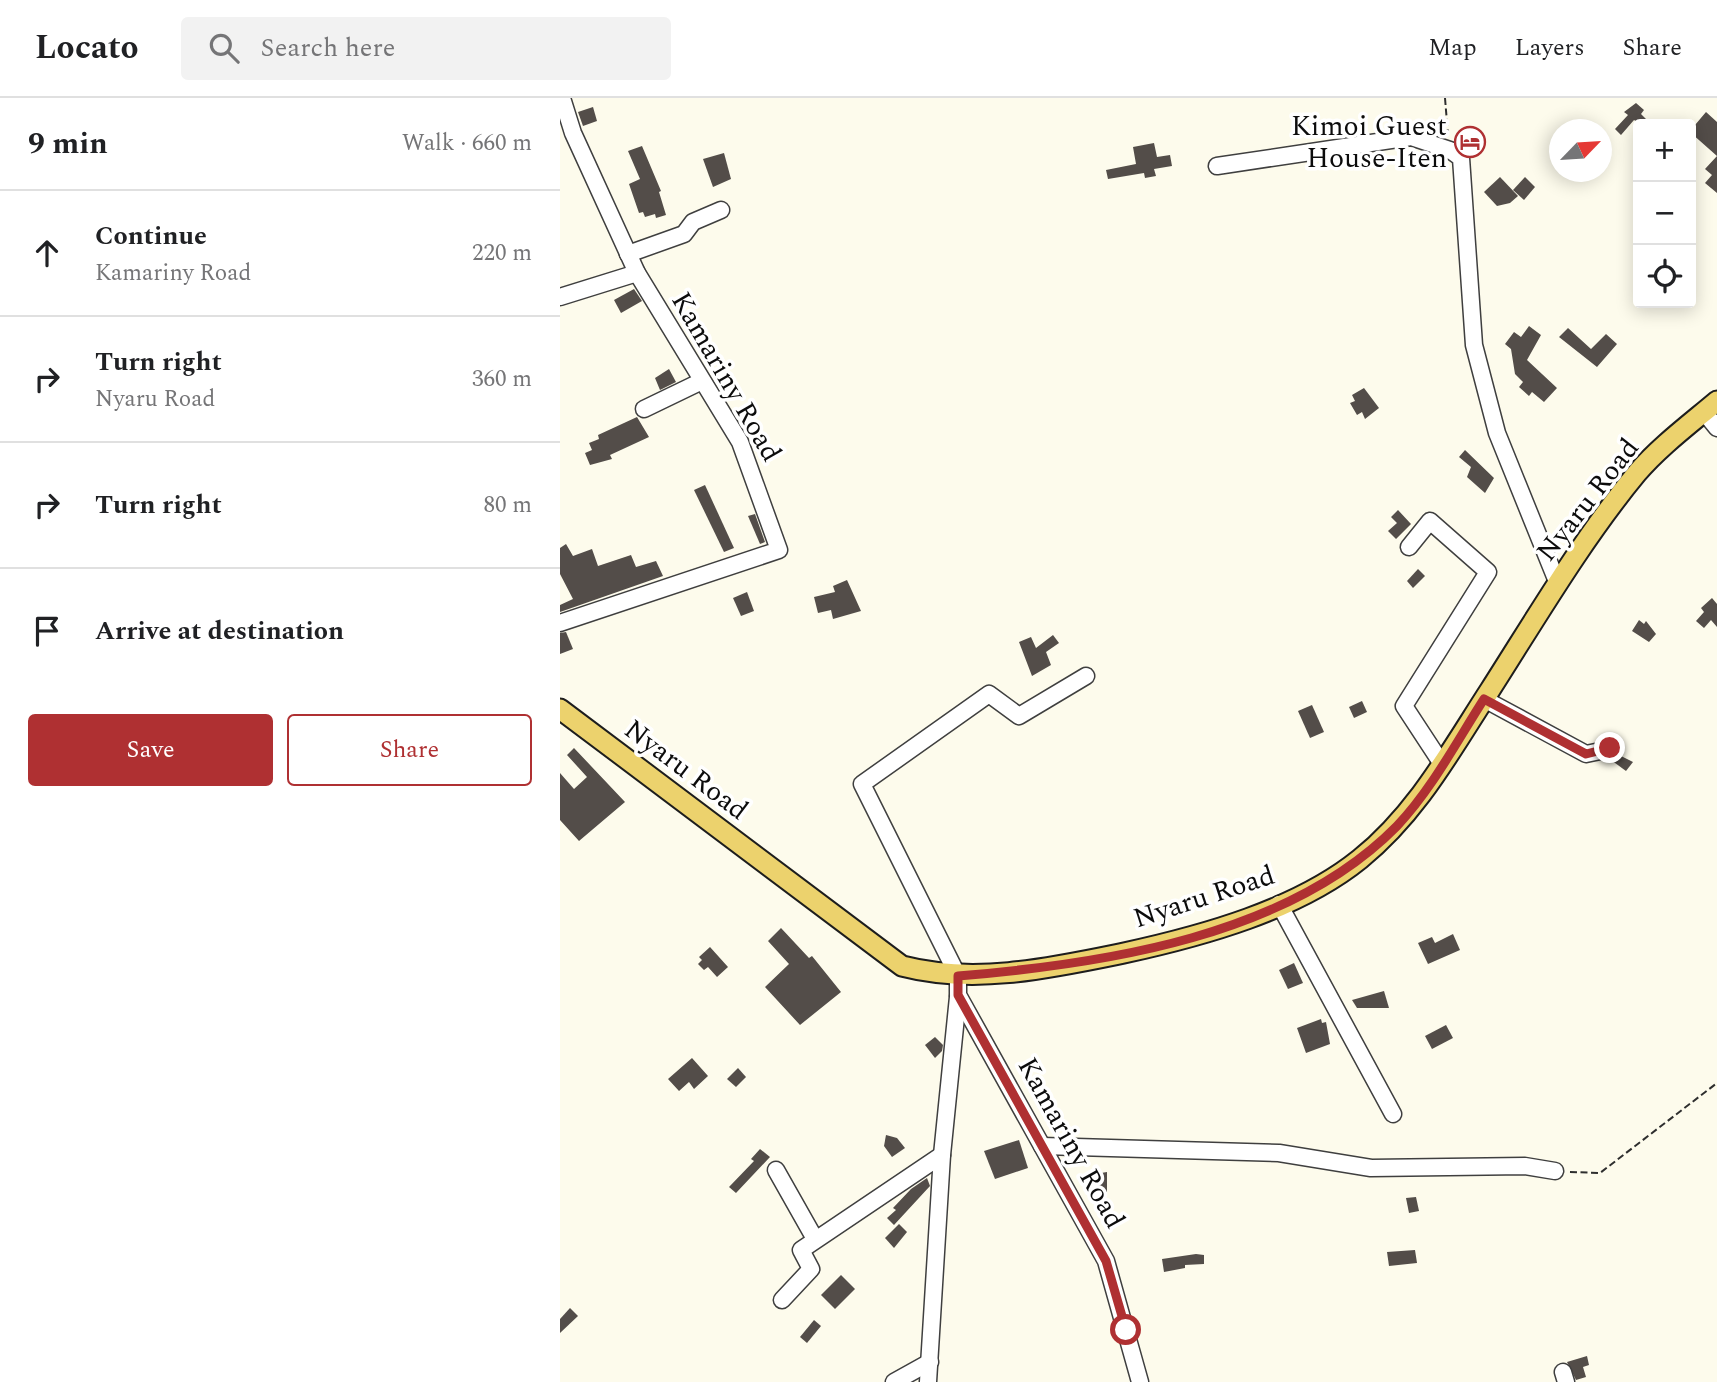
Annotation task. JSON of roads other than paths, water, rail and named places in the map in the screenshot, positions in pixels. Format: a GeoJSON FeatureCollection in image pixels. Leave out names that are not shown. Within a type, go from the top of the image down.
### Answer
{"type":"FeatureCollection","features":[{"type":"Feature","properties":{"kind":"main road","name":"Nyaru Road"},"geometry":{"type":"LineString","coordinates":[[560,709],[876,950],[902,966],[958,985],[1175,942],[1279,904],[1318,886],[1359,860],[1398,824],[1442,764],[1558,584],[1638,472],[1710,407]]}},
{"type":"Feature","properties":{"kind":"street","name":"Kamariny Road"},"geometry":{"type":"LineString","coordinates":[[560,623],[779,550],[740,442],[637,273],[573,133],[562,98]]}},
{"type":"Feature","properties":{"kind":"street"},"geometry":{"type":"LineString","coordinates":[[1217,166],[1411,137],[1450,150],[1461,158],[1474,345],[1496,433],[1558,584]]}},
{"type":"Feature","properties":{"kind":"street"},"geometry":{"type":"LineString","coordinates":[[628,254],[684,234],[693,222],[721,209]]}},
{"type":"Feature","properties":{"kind":"street"},"geometry":{"type":"LineString","coordinates":[[560,297],[637,273]]}},
{"type":"Feature","properties":{"kind":"street"},"geometry":{"type":"LineString","coordinates":[[644,409],[702,381]]}},
{"type":"Feature","properties":{"kind":"street"},"geometry":{"type":"LineString","coordinates":[[1710,407],[1717,428]]}},
{"type":"Feature","properties":{"kind":"street"},"geometry":{"type":"LineString","coordinates":[[1409,547],[1430,520],[1488,572],[1404,706],[1442,764]]}},
{"type":"Feature","properties":{"kind":"street","name":"Kamariny Road"},"geometry":{"type":"LineString","coordinates":[[1086,676],[1019,716],[989,694],[862,784],[958,985],[1106,1261],[1140,1382]]}},
{"type":"Feature","properties":{"kind":"street"},"geometry":{"type":"LineString","coordinates":[[1484,699],[1586,754],[1610,748]]}},
{"type":"Feature","properties":{"kind":"street"},"geometry":{"type":"LineString","coordinates":[[1279,904],[1393,1114]]}},
{"type":"Feature","properties":{"kind":"street"},"geometry":{"type":"LineString","coordinates":[[928,1382],[942,1156],[958,985]]}},
{"type":"Feature","properties":{"kind":"street"},"geometry":{"type":"LineString","coordinates":[[1042,1146],[1279,1153],[1371,1168],[1525,1166],[1555,1171]]}},
{"type":"Feature","properties":{"kind":"street"},"geometry":{"type":"LineString","coordinates":[[782,1300],[811,1269],[802,1250],[942,1156]]}},
{"type":"Feature","properties":{"kind":"street"},"geometry":{"type":"LineString","coordinates":[[776,1170],[815,1239]]}},
{"type":"Feature","properties":{"kind":"street"},"geometry":{"type":"LineString","coordinates":[[894,1382],[930,1362]]}},
{"type":"Feature","properties":{"kind":"place","name":"Kimoi Guest House-Iten"},"geometry":{"type":"Point","coordinates":[1470,142]}}]}
